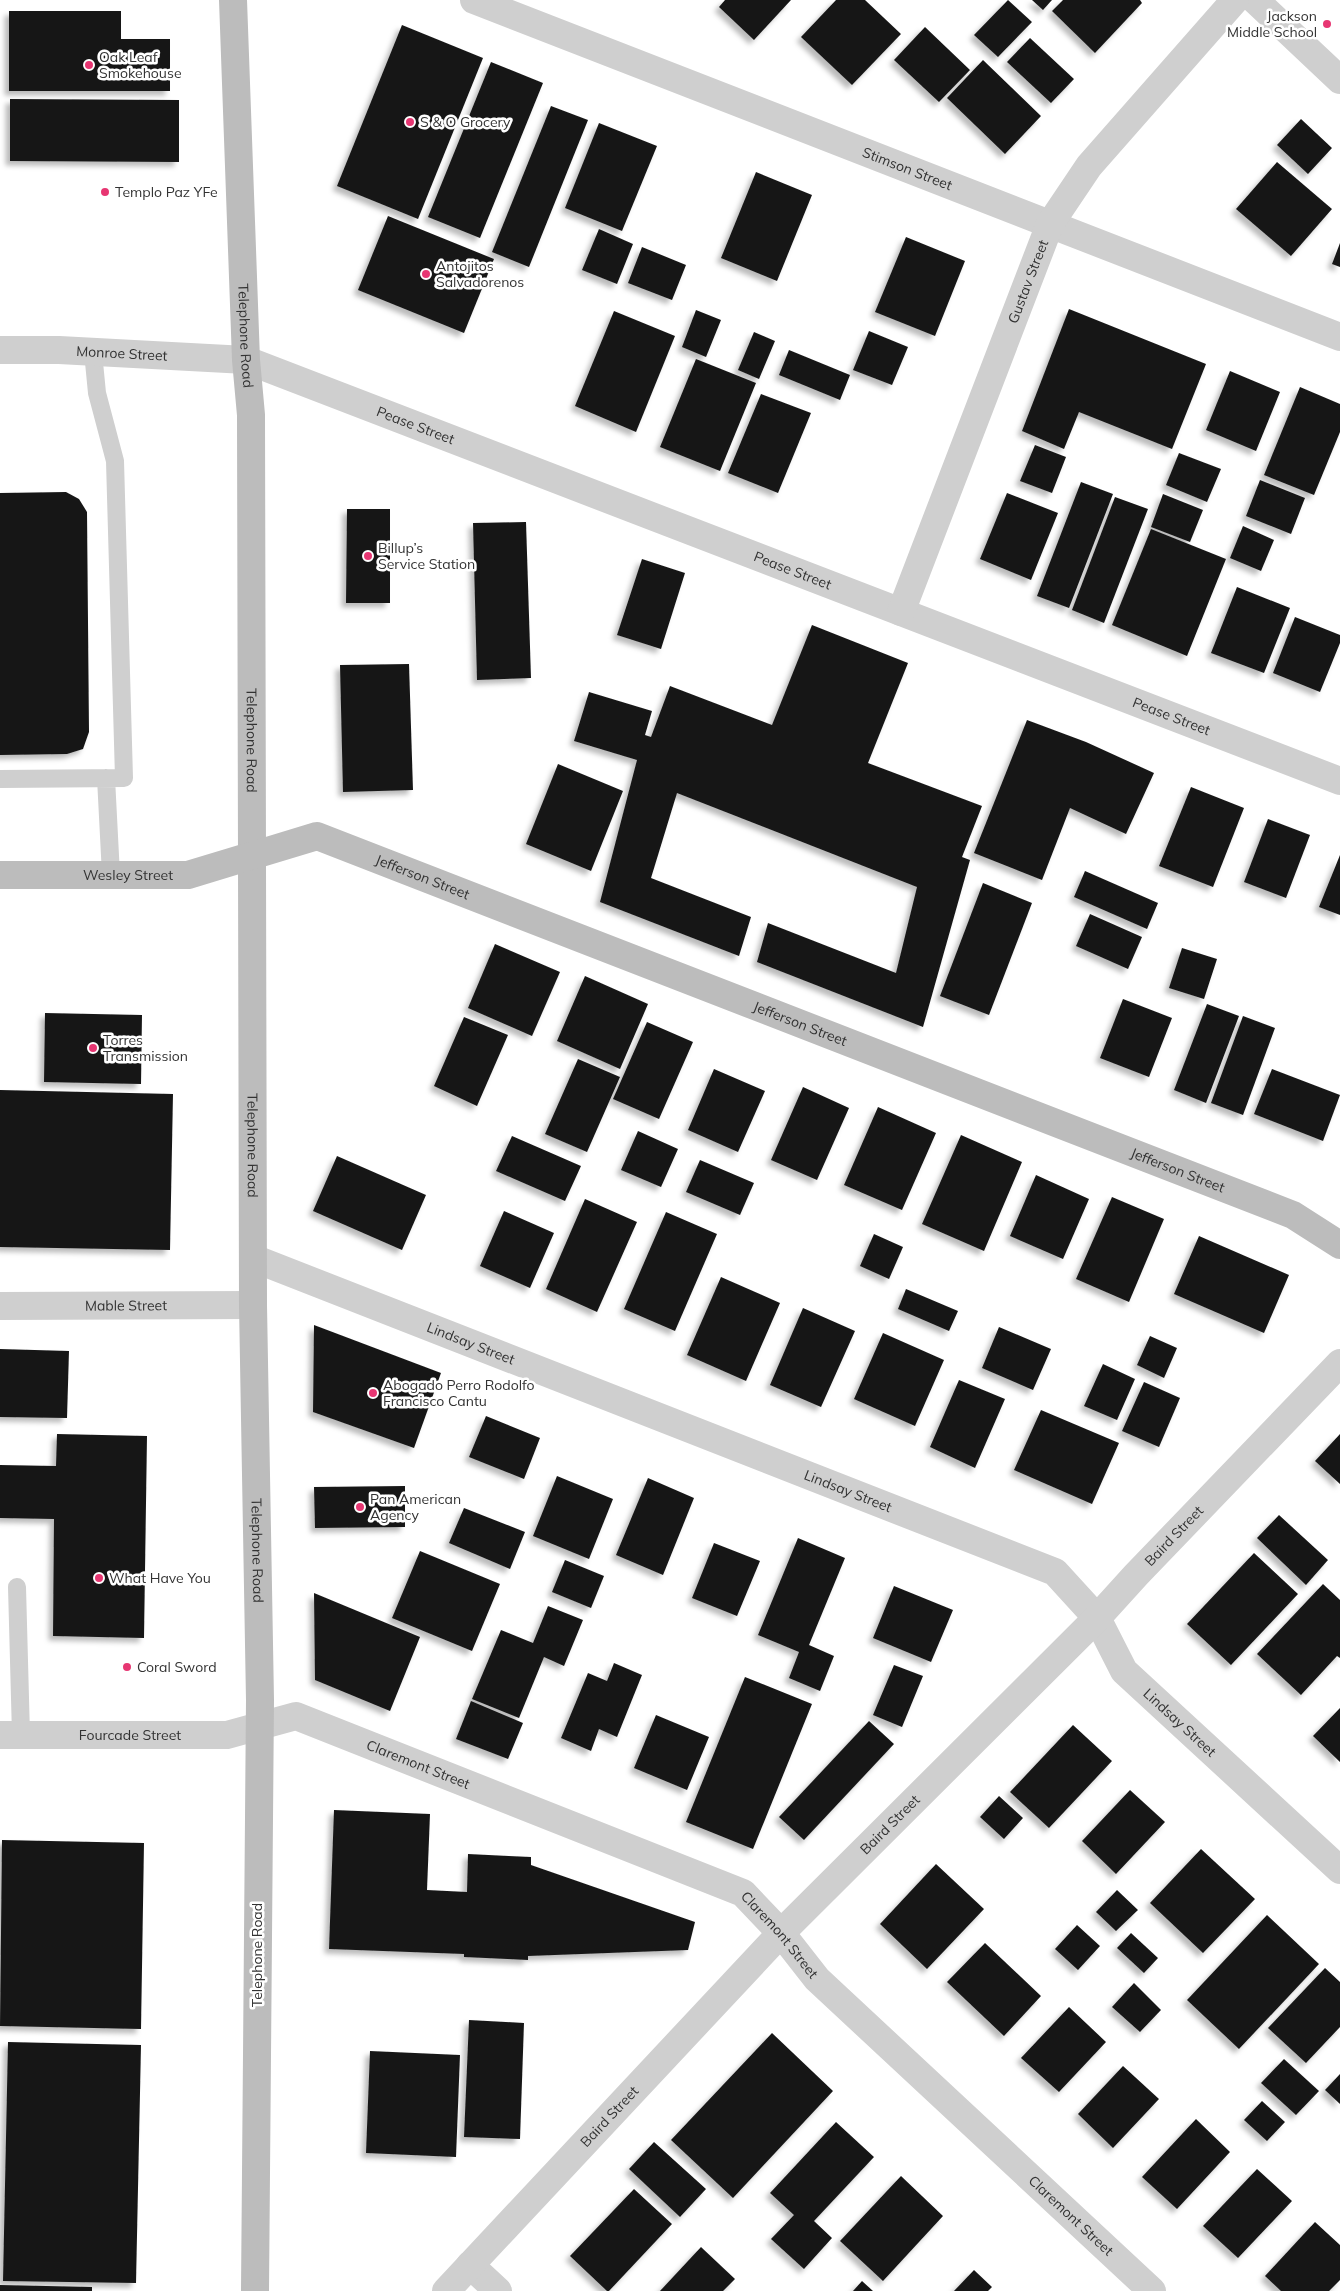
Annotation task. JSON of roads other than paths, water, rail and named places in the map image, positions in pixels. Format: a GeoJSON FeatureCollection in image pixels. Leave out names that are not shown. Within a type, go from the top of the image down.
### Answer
{"type":"FeatureCollection","features":[{"type":"Feature","properties":{"kind":"main road","name":"Telephone Road"},"geometry":{"type":"LineString","coordinates":[[234,0],[246,360],[251,415],[253,1305],[260,1700],[258,1727],[255,2291]]}},
{"type":"Feature","properties":{"kind":"main road","name":"Jefferson Street"},"geometry":{"type":"LineString","coordinates":[[253,856],[317,836],[1293,1215],[1340,1245]]}},
{"type":"Feature","properties":{"kind":"main road","name":"Wesley Street"},"geometry":{"type":"LineString","coordinates":[[0,875],[188,875],[253,856]]}},
{"type":"Feature","properties":{"kind":"street","name":"Stimson Street"},"geometry":{"type":"LineString","coordinates":[[474,0],[1340,337]]}},
{"type":"Feature","properties":{"kind":"street","name":"Gustav Street"},"geometry":{"type":"LineString","coordinates":[[901,612],[1050,224],[1089,166],[1235,0]]}},
{"type":"Feature","properties":{"kind":"street"},"geometry":{"type":"LineString","coordinates":[[1255,0],[1340,80]]}},
{"type":"Feature","properties":{"kind":"street","name":"Monroe Street"},"geometry":{"type":"LineString","coordinates":[[0,350],[93,352],[246,360]]}},
{"type":"Feature","properties":{"kind":"street","name":"Pease Street"},"geometry":{"type":"LineString","coordinates":[[246,360],[1340,781]]}},
{"type":"Feature","properties":{"kind":"street","name":"Lindsay Street"},"geometry":{"type":"LineString","coordinates":[[253,1258],[1054,1572],[1098,1618],[1124,1671],[1340,1870]]}},
{"type":"Feature","properties":{"kind":"street","name":"Mable Street"},"geometry":{"type":"LineString","coordinates":[[0,1306],[253,1305]]}},
{"type":"Feature","properties":{"kind":"street","name":"Baird Street"},"geometry":{"type":"LineString","coordinates":[[446,2291],[781,1933],[1098,1618],[1136,1575],[1340,1363]]}},
{"type":"Feature","properties":{"kind":"street","name":"Claremont Street"},"geometry":{"type":"LineString","coordinates":[[258,1727],[296,1716],[743,1893],[781,1933],[817,1979],[1152,2291]]}},
{"type":"Feature","properties":{"kind":"street","name":"Fourcade Street"},"geometry":{"type":"LineString","coordinates":[[10,1735],[227,1735],[258,1727]]}},
{"type":"Feature","properties":{"kind":"street"},"geometry":{"type":"LineString","coordinates":[[470,2265],[498,2291]]}},
{"type":"Feature","properties":{"kind":"lane"},"geometry":{"type":"LineString","coordinates":[[0,779],[124,778],[115,471],[97,393],[93,352]]}},
{"type":"Feature","properties":{"kind":"lane"},"geometry":{"type":"LineString","coordinates":[[106,778],[111,875]]}},
{"type":"Feature","properties":{"kind":"lane"},"geometry":{"type":"LineString","coordinates":[[10,1735],[17,1587]]}},
{"type":"Feature","properties":{"kind":"place","name":"Jackson Middle School"},"geometry":{"type":"Point","coordinates":[1327,24]}},
{"type":"Feature","properties":{"kind":"place","name":"Oak Leaf Smokehouse"},"geometry":{"type":"Point","coordinates":[89,65]}},
{"type":"Feature","properties":{"kind":"place","name":"S & O Grocery"},"geometry":{"type":"Point","coordinates":[410,122]}},
{"type":"Feature","properties":{"kind":"place","name":"Templo Paz YFe"},"geometry":{"type":"Point","coordinates":[105,192]}},
{"type":"Feature","properties":{"kind":"place","name":"Antojitos Salvadorenos"},"geometry":{"type":"Point","coordinates":[426,274]}},
{"type":"Feature","properties":{"kind":"place","name":"Billup’s Service Station"},"geometry":{"type":"Point","coordinates":[368,556]}},
{"type":"Feature","properties":{"kind":"place","name":"Torres Transmission"},"geometry":{"type":"Point","coordinates":[93,1048]}},
{"type":"Feature","properties":{"kind":"place","name":"Abogado Perro Rodolfo Francisco Cantu"},"geometry":{"type":"Point","coordinates":[373,1393]}},
{"type":"Feature","properties":{"kind":"place","name":"Pan American Agency"},"geometry":{"type":"Point","coordinates":[360,1507]}},
{"type":"Feature","properties":{"kind":"place","name":"What Have You"},"geometry":{"type":"Point","coordinates":[99,1578]}},
{"type":"Feature","properties":{"kind":"place","name":"Coral Sword"},"geometry":{"type":"Point","coordinates":[127,1667]}}]}
